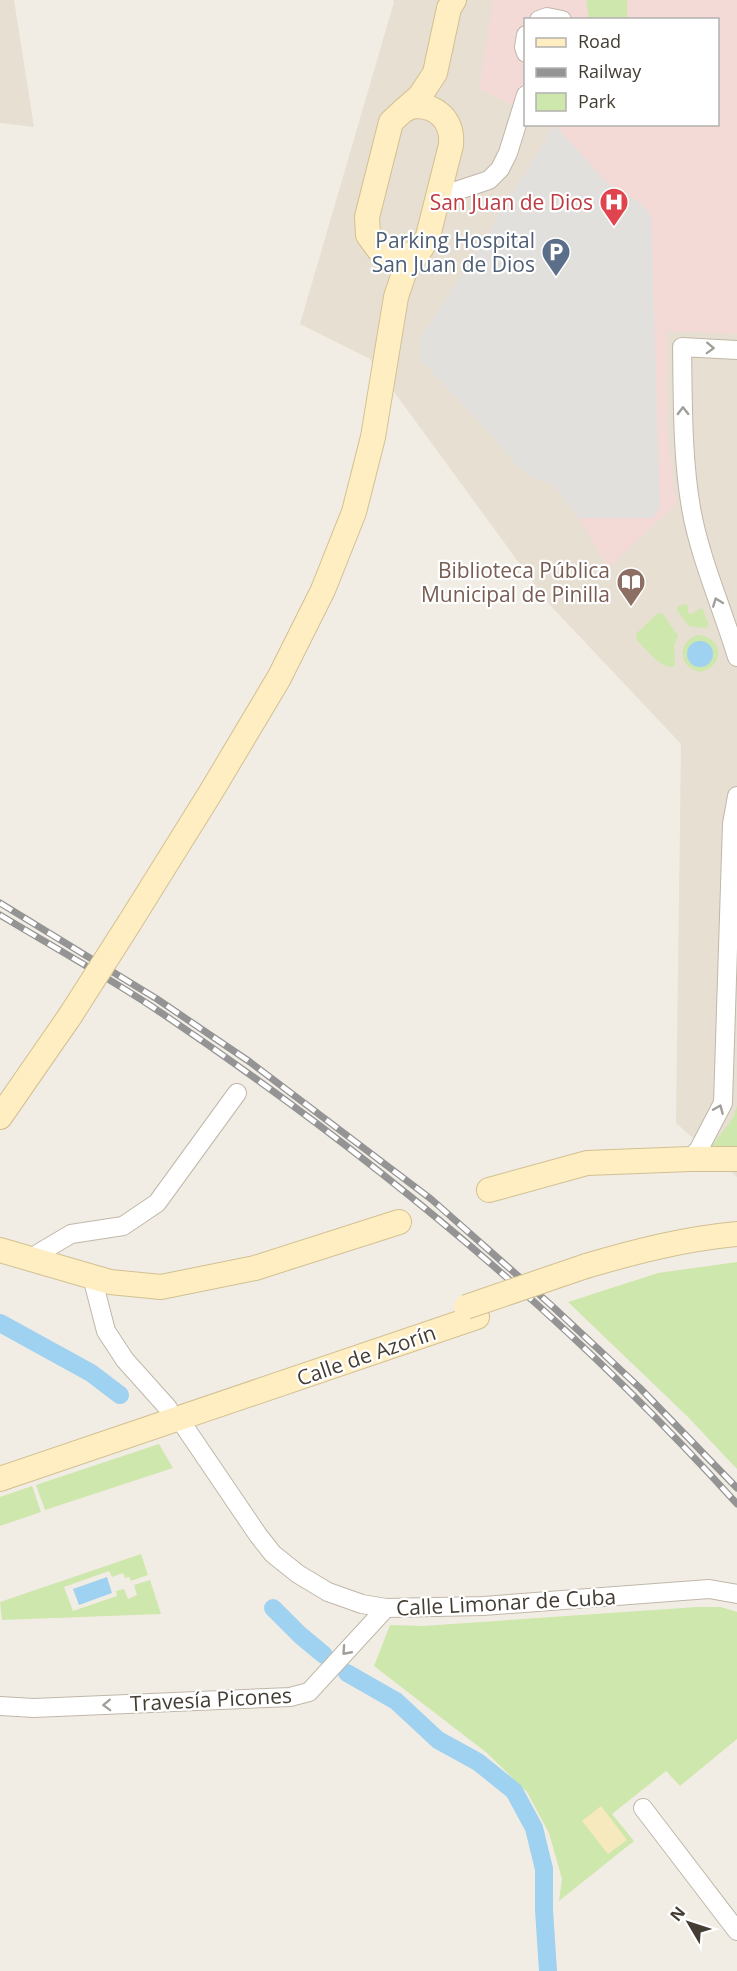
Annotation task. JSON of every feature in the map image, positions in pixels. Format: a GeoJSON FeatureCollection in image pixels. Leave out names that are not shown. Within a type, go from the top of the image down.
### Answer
{"type":"FeatureCollection","features":[{"type":"Feature","properties":{"kind":"main road"},"geometry":{"type":"LineString","coordinates":[[0,1117],[70,1016],[211,792],[279,678],[323,590],[354,512],[372,437],[396,297],[404,273],[431,231],[448,157],[452,136],[438,102],[435,73],[450,3]]}},
{"type":"Feature","properties":{"kind":"main road"},"geometry":{"type":"LineString","coordinates":[[396,297],[387,262],[368,235],[367,217],[388,131],[397,115],[420,96],[435,73]]}},
{"type":"Feature","properties":{"kind":"main road"},"geometry":{"type":"LineString","coordinates":[[404,110],[413,106],[431,108],[445,119]]}},
{"type":"Feature","properties":{"kind":"main road"},"geometry":{"type":"LineString","coordinates":[[379,250],[396,257],[414,253],[422,247]]}},
{"type":"Feature","properties":{"kind":"main road"},"geometry":{"type":"LineString","coordinates":[[489,1190],[587,1163],[737,1159]]}},
{"type":"Feature","properties":{"kind":"main road"},"geometry":{"type":"LineString","coordinates":[[0,1250],[110,1282],[160,1287],[255,1268],[399,1222]]}},
{"type":"Feature","properties":{"kind":"main road","name":"Calle de Azorín"},"geometry":{"type":"LineString","coordinates":[[0,1479],[174,1414],[591,1272],[652,1247],[737,1234]]}},
{"type":"Feature","properties":{"kind":"main road","name":"Calle de Azorín"},"geometry":{"type":"LineString","coordinates":[[591,1272],[737,1248]]}},
{"type":"Feature","properties":{"kind":"main road","name":"Calle de Azorín"},"geometry":{"type":"LineString","coordinates":[[0,1464],[174,1414]]}},
{"type":"Feature","properties":{"kind":"street"},"geometry":{"type":"LineString","coordinates":[[436,207],[456,191],[483,182],[494,175],[504,163],[524,98]]}},
{"type":"Feature","properties":{"kind":"street"},"geometry":{"type":"LineString","coordinates":[[448,157],[456,173],[469,180],[483,182]]}},
{"type":"Feature","properties":{"kind":"street"},"geometry":{"type":"LineString","coordinates":[[737,350],[682,347],[683,426],[691,508],[710,583],[737,657]]}},
{"type":"Feature","properties":{"kind":"street"},"geometry":{"type":"LineString","coordinates":[[690,1159],[699,1149],[723,1103],[731,1037],[734,884],[732,824],[737,796]]}},
{"type":"Feature","properties":{"kind":"street"},"geometry":{"type":"LineString","coordinates":[[33,1260],[39,1253],[71,1234],[123,1226],[157,1203],[237,1093]]}},
{"type":"Feature","properties":{"kind":"street","name":"Calle Limonar de Cuba"},"geometry":{"type":"LineString","coordinates":[[92,1277],[106,1331],[125,1360],[174,1414],[258,1536],[273,1554],[298,1574],[328,1592],[362,1604],[386,1608],[483,1606],[709,1589],[737,1594]]}},
{"type":"Feature","properties":{"kind":"street","name":"Travesía Picones"},"geometry":{"type":"LineString","coordinates":[[0,1706],[34,1708],[290,1697],[309,1692],[386,1608]]}},
{"type":"Feature","properties":{"kind":"street"},"geometry":{"type":"LineString","coordinates":[[643,1809],[737,1931]]}},
{"type":"Feature","properties":{"kind":"shaded area"},"geometry":{"type":"Polygon","coordinates":[[[0,0],[14,0],[34,127],[0,123],[0,0]]]}},
{"type":"Feature","properties":{"kind":"shaded area"},"geometry":{"type":"Polygon","coordinates":[[[393,0],[737,0],[737,1177],[676,1123],[681,744],[549,604],[370,359],[300,324],[393,0]]]}},
{"type":"Feature","properties":{"kind":"shaded area","name":"Parking Hospital San Juan de Dios"},"geometry":{"type":"Polygon","coordinates":[[[493,0],[737,0],[737,334],[667,331],[667,430],[676,504],[608,568],[579,518],[553,485],[530,476],[513,461],[420,359],[420,340],[553,126],[719,126],[719,18],[524,18],[524,111],[479,89],[493,0]]]}},
{"type":"Feature","properties":{"kind":"shaded area","name":"Parking Hospital San Juan de Dios"},"geometry":{"type":"Polygon","coordinates":[[[556,126],[606,182],[641,203],[651,216],[660,507],[653,518],[579,518],[553,485],[530,476],[513,461],[420,359],[420,340],[556,126]]]}},
{"type":"Feature","properties":{"kind":"green space"},"geometry":{"type":"Polygon","coordinates":[[[586,0],[627,0],[627,18],[589,18],[586,0]]]}},
{"type":"Feature","properties":{"kind":"green space"},"geometry":{"type":"Polygon","coordinates":[[[685,604],[688,606],[688,613],[691,614],[702,608],[708,626],[705,628],[689,626],[677,610],[677,607],[685,604]]]}},
{"type":"Feature","properties":{"kind":"green space"},"geometry":{"type":"Polygon","coordinates":[[[658,613],[663,614],[678,636],[674,646],[675,665],[671,667],[657,660],[636,639],[636,634],[658,613]]]}},
{"type":"Feature","properties":{"kind":"green space"},"geometry":{"type":"Polygon","coordinates":[[[697,635],[712,640],[718,652],[714,664],[700,672],[688,666],[683,655],[686,644],[697,635]]]}},
{"type":"Feature","properties":{"kind":"green space"},"geometry":{"type":"Polygon","coordinates":[[[737,1106],[737,1146],[711,1147],[733,1118],[737,1106]]]}},
{"type":"Feature","properties":{"kind":"green space"},"geometry":{"type":"Polygon","coordinates":[[[737,1262],[737,1469],[687,1416],[568,1302],[658,1273],[737,1262]]]}},
{"type":"Feature","properties":{"kind":"green space"},"geometry":{"type":"Polygon","coordinates":[[[159,1444],[173,1468],[45,1510],[36,1485],[159,1444]]]}},
{"type":"Feature","properties":{"kind":"green space"},"geometry":{"type":"Polygon","coordinates":[[[32,1486],[41,1512],[0,1526],[0,1497],[32,1486]]]}},
{"type":"Feature","properties":{"kind":"green space"},"geometry":{"type":"Polygon","coordinates":[[[141,1554],[148,1575],[131,1581],[129,1577],[125,1578],[123,1573],[112,1577],[109,1571],[64,1587],[73,1611],[117,1596],[116,1591],[124,1589],[128,1599],[137,1595],[134,1585],[150,1580],[161,1614],[2,1620],[0,1602],[141,1554]]]}},
{"type":"Feature","properties":{"kind":"green space"},"geometry":{"type":"Polygon","coordinates":[[[721,1607],[737,1612],[737,1739],[680,1786],[666,1771],[612,1814],[634,1841],[559,1901],[562,1879],[549,1833],[527,1792],[487,1753],[374,1666],[390,1625],[423,1626],[721,1607]]]}},
{"type":"Feature","properties":{"kind":"sand"},"geometry":{"type":"Polygon","coordinates":[[[601,1806],[627,1840],[608,1854],[582,1821],[601,1806]]]}},
{"type":"Feature","properties":{"kind":"water"},"geometry":{"type":"Polygon","coordinates":[[[700,641],[709,645],[713,654],[709,663],[700,667],[691,663],[687,654],[691,645],[700,641]]]}},
{"type":"Feature","properties":{"kind":"water"},"geometry":{"type":"Polygon","coordinates":[[[107,1577],[112,1593],[79,1605],[73,1589],[107,1577]]]}},
{"type":"Feature","properties":{"kind":"waterway"},"geometry":{"type":"LineString","coordinates":[[0,1323],[91,1373],[120,1395]]}},
{"type":"Feature","properties":{"kind":"waterway"},"geometry":{"type":"LineString","coordinates":[[273,1608],[324,1655]]}},
{"type":"Feature","properties":{"kind":"waterway"},"geometry":{"type":"LineString","coordinates":[[347,1673],[396,1701],[438,1740],[478,1762],[514,1791],[534,1828],[544,1869],[548,1971]]}},
{"type":"Feature","properties":{"kind":"railway"},"geometry":{"type":"LineString","coordinates":[[0,903],[157,999],[250,1062],[431,1199],[551,1305],[640,1388],[737,1488]]}},
{"type":"Feature","properties":{"kind":"railway"},"geometry":{"type":"LineString","coordinates":[[0,915],[151,1006],[230,1060],[384,1176],[532,1300],[603,1366],[737,1504]]}},
{"type":"Feature","properties":{"kind":"place","name":"San Juan de Dios"},"geometry":{"type":"Point","coordinates":[614,228]}},
{"type":"Feature","properties":{"kind":"place","name":"Parking Hospital San Juan de Dios"},"geometry":{"type":"Point","coordinates":[556,278]}},
{"type":"Feature","properties":{"kind":"place","name":"Biblioteca Pública Municipal de Pinilla"},"geometry":{"type":"Point","coordinates":[631,608]}}]}
